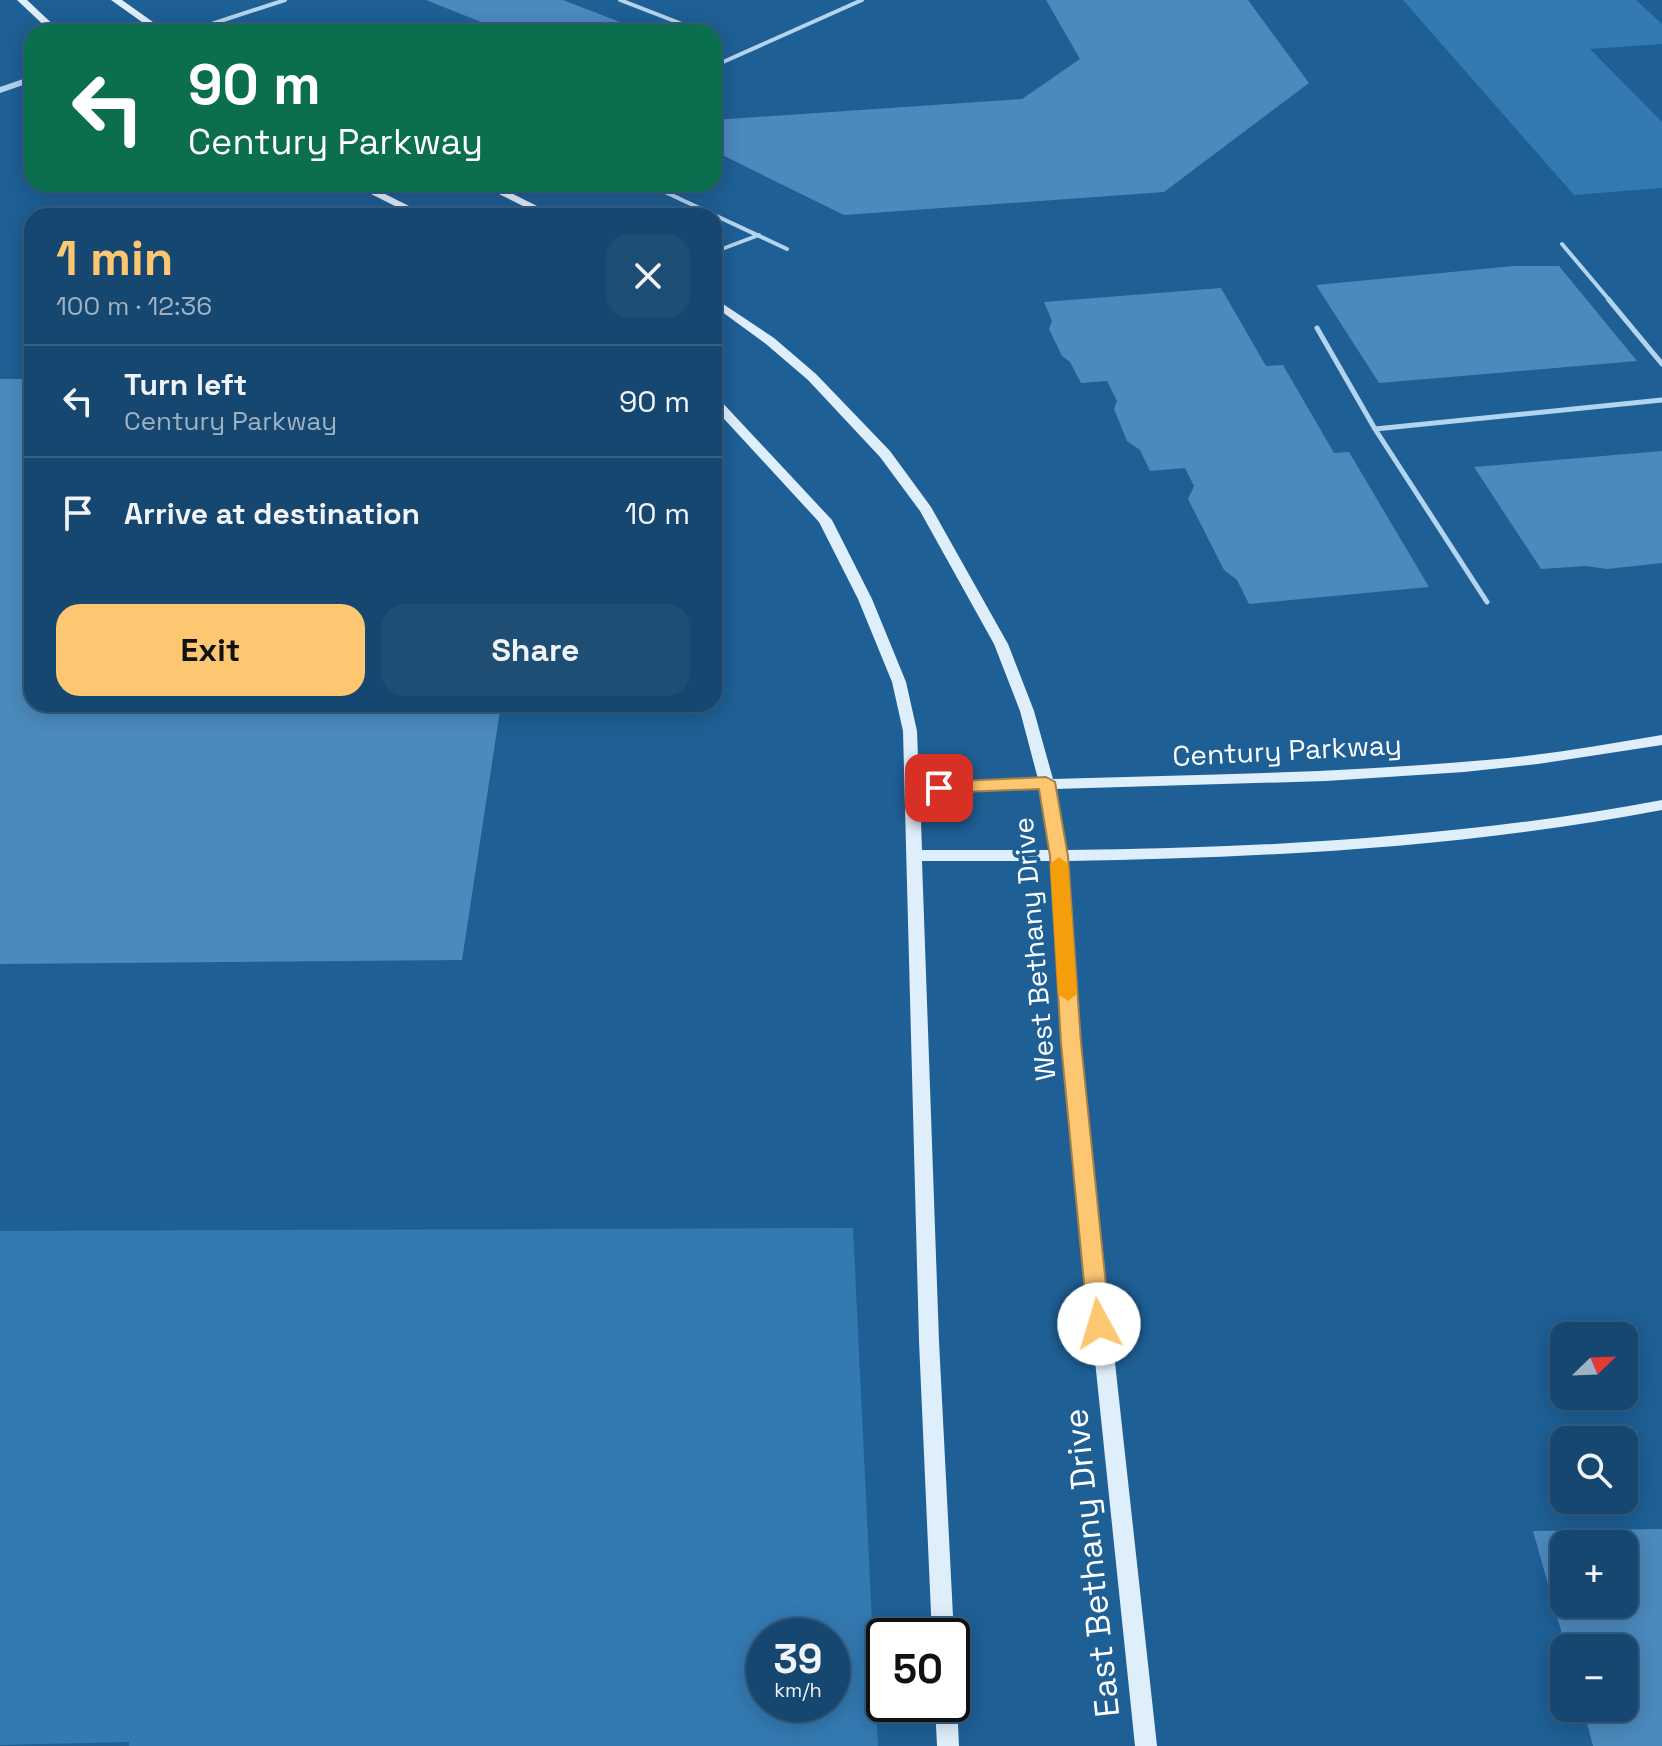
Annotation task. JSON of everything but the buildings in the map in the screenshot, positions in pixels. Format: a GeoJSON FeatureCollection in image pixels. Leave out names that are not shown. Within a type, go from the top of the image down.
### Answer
{"type":"FeatureCollection","features":[{"type":"Feature","properties":{"kind":"main road"},"geometry":{"type":"LineString","coordinates":[[22,0],[48,24]]}},
{"type":"Feature","properties":{"kind":"main road"},"geometry":{"type":"LineString","coordinates":[[116,0],[150,24]]}},
{"type":"Feature","properties":{"kind":"main road"},"geometry":{"type":"LineString","coordinates":[[373,192],[407,208]]}},
{"type":"Feature","properties":{"kind":"main road"},"geometry":{"type":"LineString","coordinates":[[501,192],[535,208]]}},
{"type":"Feature","properties":{"kind":"main road","name":"West Bethany Drive"},"geometry":{"type":"LineString","coordinates":[[722,307],[770,341],[812,377],[885,454],[926,510],[1001,644],[1027,711],[1046,782],[1059,856],[1071,1043],[1099,1324]]}},
{"type":"Feature","properties":{"kind":"main road"},"geometry":{"type":"LineString","coordinates":[[722,410],[825,520],[865,599],[899,682],[910,731],[929,1341],[942,1618]]}},
{"type":"Feature","properties":{"kind":"main road","name":"Century Parkway"},"geometry":{"type":"LineString","coordinates":[[913,789],[1046,782],[1246,779],[1462,768],[1662,740]]}},
{"type":"Feature","properties":{"kind":"main road"},"geometry":{"type":"LineString","coordinates":[[915,855],[1059,856],[1260,851],[1443,837],[1662,805]]}},
{"type":"Feature","properties":{"kind":"main road","name":"East Bethany Drive"},"geometry":{"type":"LineString","coordinates":[[1099,1324],[1146,1746]]}},
{"type":"Feature","properties":{"kind":"main road"},"geometry":{"type":"LineString","coordinates":[[947,1722],[948,1746]]}},
{"type":"Feature","properties":{"kind":"street"},"geometry":{"type":"LineString","coordinates":[[0,90],[24,82]]}},
{"type":"Feature","properties":{"kind":"lane"},"geometry":{"type":"LineString","coordinates":[[212,24],[285,0]]}},
{"type":"Feature","properties":{"kind":"lane"},"geometry":{"type":"LineString","coordinates":[[620,0],[682,24]]}},
{"type":"Feature","properties":{"kind":"lane"},"geometry":{"type":"LineString","coordinates":[[722,62],[862,0]]}},
{"type":"Feature","properties":{"kind":"lane"},"geometry":{"type":"LineString","coordinates":[[664,192],[697,208]]}},
{"type":"Feature","properties":{"kind":"lane"},"geometry":{"type":"LineString","coordinates":[[722,220],[787,249]]}},
{"type":"Feature","properties":{"kind":"lane"},"geometry":{"type":"LineString","coordinates":[[722,249],[759,235]]}},
{"type":"Feature","properties":{"kind":"lane"},"geometry":{"type":"LineString","coordinates":[[1562,244],[1662,364]]}},
{"type":"Feature","properties":{"kind":"lane"},"geometry":{"type":"LineString","coordinates":[[1317,328],[1375,429],[1487,602]]}},
{"type":"Feature","properties":{"kind":"lane"},"geometry":{"type":"LineString","coordinates":[[1375,429],[1662,400]]}},
{"type":"Feature","properties":{"kind":"shaded area"},"geometry":{"type":"Polygon","coordinates":[[[1403,0],[1636,0],[1662,24],[1662,44],[1590,49],[1662,122],[1662,188],[1574,195],[1403,0]]]}},
{"type":"Feature","properties":{"kind":"shaded area"},"geometry":{"type":"Polygon","coordinates":[[[853,1228],[872,1618],[866,1618],[866,1722],[877,1722],[878,1746],[129,1746],[129,1742],[0,1745],[0,1231],[853,1228]]]}},
{"type":"Feature","properties":{"kind":"slow traffic"},"geometry":{"type":"LineString","coordinates":[[1059,864],[1068,994]]}},
{"type":"Feature","properties":{"kind":"route"},"geometry":{"type":"LineString","coordinates":[[939,788],[1046,782],[1059,856],[1071,1043],[1099,1324]]}}]}
